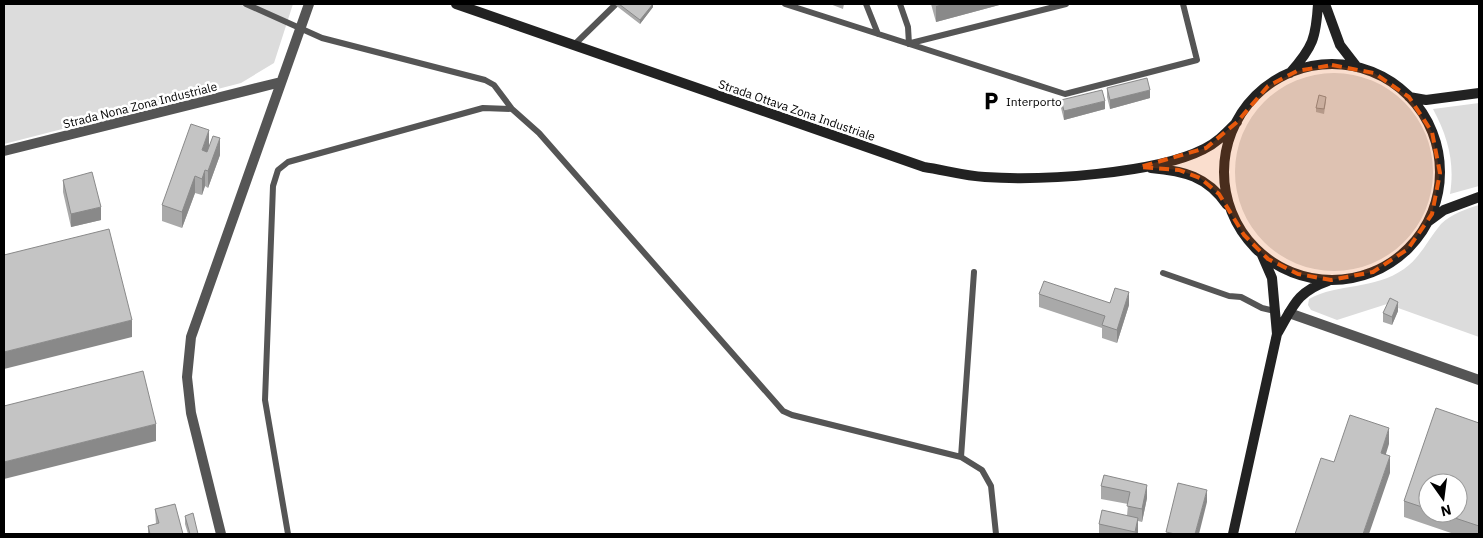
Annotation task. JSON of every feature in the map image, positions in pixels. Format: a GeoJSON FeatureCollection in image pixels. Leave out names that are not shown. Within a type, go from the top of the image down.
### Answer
{"type":"FeatureCollection","features":[{"type":"Feature","properties":{"kind":"main road","name":"Strada Ottava Zona Industriale"},"geometry":{"type":"LineString","coordinates":[[456,4],[924,167],[984,178],[1051,178],[1140,167]]}},
{"type":"Feature","properties":{"kind":"main road"},"geometry":{"type":"LineString","coordinates":[[1232,213],[1224,171],[1228,146],[1237,122],[1250,102],[1262,91],[1289,74],[1304,57],[1316,32],[1318,4]]}},
{"type":"Feature","properties":{"kind":"main road"},"geometry":{"type":"LineString","coordinates":[[1325,4],[1340,45],[1358,68]]}},
{"type":"Feature","properties":{"kind":"main road"},"geometry":{"type":"LineString","coordinates":[[1289,74],[1323,65],[1358,68],[1382,76],[1409,96],[1429,124],[1439,156],[1439,190],[1428,222]]}},
{"type":"Feature","properties":{"kind":"main road"},"geometry":{"type":"LineString","coordinates":[[1409,96],[1426,100],[1479,93]]}},
{"type":"Feature","properties":{"kind":"main road"},"geometry":{"type":"LineString","coordinates":[[1140,167],[1186,156],[1206,148],[1237,122]]}},
{"type":"Feature","properties":{"kind":"main road"},"geometry":{"type":"LineString","coordinates":[[1140,167],[1180,170],[1200,178],[1219,194],[1244,235],[1261,253],[1282,268],[1298,274],[1331,280]]}},
{"type":"Feature","properties":{"kind":"main road"},"geometry":{"type":"LineString","coordinates":[[1233,534],[1277,334],[1300,296],[1311,287],[1331,280],[1357,277],[1388,264],[1408,249],[1428,222],[1444,210],[1479,197]]}},
{"type":"Feature","properties":{"kind":"main road"},"geometry":{"type":"LineString","coordinates":[[1261,253],[1272,278],[1277,334]]}},
{"type":"Feature","properties":{"kind":"street"},"geometry":{"type":"LineString","coordinates":[[220,534],[191,413],[187,377],[191,338],[309,4]]}},
{"type":"Feature","properties":{"kind":"street","name":"Strada Nona Zona Industriale"},"geometry":{"type":"LineString","coordinates":[[4,151],[281,82]]}},
{"type":"Feature","properties":{"kind":"street"},"geometry":{"type":"LineString","coordinates":[[1289,313],[1479,380]]}},
{"type":"Feature","properties":{"kind":"lane"},"geometry":{"type":"LineString","coordinates":[[246,4],[322,38],[485,80],[494,85],[512,109],[539,132],[783,411],[792,416],[960,457],[982,470],[991,486],[996,534]]}},
{"type":"Feature","properties":{"kind":"lane"},"geometry":{"type":"LineString","coordinates":[[574,45],[616,4]]}},
{"type":"Feature","properties":{"kind":"lane"},"geometry":{"type":"LineString","coordinates":[[785,4],[1065,94],[1197,60],[1183,4]]}},
{"type":"Feature","properties":{"kind":"lane"},"geometry":{"type":"LineString","coordinates":[[866,4],[878,34]]}},
{"type":"Feature","properties":{"kind":"lane"},"geometry":{"type":"LineString","coordinates":[[900,4],[908,27],[909,44]]}},
{"type":"Feature","properties":{"kind":"lane"},"geometry":{"type":"LineString","coordinates":[[909,44],[1050,6],[1066,4]]}},
{"type":"Feature","properties":{"kind":"lane"},"geometry":{"type":"LineString","coordinates":[[288,534],[265,400],[273,186],[278,170],[288,162],[482,108],[512,109]]}},
{"type":"Feature","properties":{"kind":"lane"},"geometry":{"type":"LineString","coordinates":[[960,457],[974,272]]}},
{"type":"Feature","properties":{"kind":"lane"},"geometry":{"type":"LineString","coordinates":[[1163,273],[1275,311]]}},
{"type":"Feature","properties":{"kind":"highlighted area"},"geometry":{"type":"Polygon","coordinates":[[[1332,65],[1374,73],[1409,97],[1432,132],[1440,173],[1432,214],[1408,249],[1373,272],[1331,280],[1298,274],[1268,259],[1244,235],[1219,194],[1200,178],[1179,170],[1140,167],[1206,148],[1237,122],[1268,86],[1297,71],[1332,65]]]}},
{"type":"Feature","properties":{"kind":"shaded area"},"geometry":{"type":"Polygon","coordinates":[[[4,4],[293,4],[274,63],[241,83],[4,144],[4,4]]]}},
{"type":"Feature","properties":{"kind":"shaded area"},"geometry":{"type":"Polygon","coordinates":[[[1324,73],[1344,73],[1372,80],[1397,95],[1411,109],[1426,134],[1433,162],[1433,182],[1426,210],[1411,235],[1397,249],[1372,264],[1363,267],[1344,271],[1324,271],[1296,264],[1271,249],[1257,235],[1242,210],[1239,201],[1235,182],[1235,162],[1242,134],[1257,109],[1271,95],[1296,80],[1305,77],[1324,73]]]}},
{"type":"Feature","properties":{"kind":"shaded area"},"geometry":{"type":"Polygon","coordinates":[[[1479,103],[1479,186],[1450,194],[1452,172],[1449,150],[1443,130],[1433,109],[1479,103]]]}},
{"type":"Feature","properties":{"kind":"shaded area"},"geometry":{"type":"Polygon","coordinates":[[[1479,205],[1479,337],[1387,304],[1337,320],[1311,310],[1308,305],[1309,299],[1320,294],[1368,284],[1392,276],[1404,269],[1415,259],[1445,220],[1459,212],[1479,205]]]}},
{"type":"Feature","properties":{"kind":"building"},"geometry":{"type":"Polygon","coordinates":[[[619,4],[653,4],[640,20],[619,4]]]}},
{"type":"Feature","properties":{"kind":"building"},"geometry":{"type":"Polygon","coordinates":[[[1147,78],[1150,90],[1110,100],[1107,88],[1147,78]]]}},
{"type":"Feature","properties":{"kind":"building"},"geometry":{"type":"Polygon","coordinates":[[[1102,90],[1105,101],[1064,111],[1061,100],[1102,90]]]}},
{"type":"Feature","properties":{"kind":"building"},"geometry":{"type":"Polygon","coordinates":[[[1319,95],[1326,97],[1324,109],[1316,108],[1319,95]]]}},
{"type":"Feature","properties":{"kind":"building"},"geometry":{"type":"Polygon","coordinates":[[[191,124],[209,130],[202,150],[207,152],[213,136],[220,138],[208,171],[205,170],[202,179],[195,176],[182,212],[162,205],[191,124]]]}},
{"type":"Feature","properties":{"kind":"building"},"geometry":{"type":"Polygon","coordinates":[[[92,172],[101,207],[71,214],[63,180],[92,172]]]}},
{"type":"Feature","properties":{"kind":"building"},"geometry":{"type":"Polygon","coordinates":[[[109,229],[132,320],[4,352],[4,255],[109,229]]]}},
{"type":"Feature","properties":{"kind":"building"},"geometry":{"type":"Polygon","coordinates":[[[1044,281],[1110,303],[1115,288],[1129,292],[1117,330],[1102,325],[1105,316],[1039,294],[1044,281]]]}},
{"type":"Feature","properties":{"kind":"building"},"geometry":{"type":"Polygon","coordinates":[[[1390,298],[1398,302],[1392,317],[1383,313],[1390,298]]]}},
{"type":"Feature","properties":{"kind":"building"},"geometry":{"type":"Polygon","coordinates":[[[143,371],[156,424],[4,462],[4,406],[143,371]]]}},
{"type":"Feature","properties":{"kind":"building"},"geometry":{"type":"Polygon","coordinates":[[[1436,408],[1479,423],[1479,526],[1468,522],[1468,473],[1418,473],[1418,506],[1404,501],[1436,408]]]}},
{"type":"Feature","properties":{"kind":"building"},"geometry":{"type":"Polygon","coordinates":[[[1350,415],[1389,428],[1381,453],[1390,456],[1363,534],[1295,534],[1321,458],[1334,462],[1350,415]]]}},
{"type":"Feature","properties":{"kind":"building"},"geometry":{"type":"Polygon","coordinates":[[[1104,475],[1147,485],[1142,509],[1127,506],[1130,492],[1101,486],[1104,475]]]}},
{"type":"Feature","properties":{"kind":"building"},"geometry":{"type":"Polygon","coordinates":[[[1178,483],[1207,490],[1195,534],[1166,532],[1178,483]]]}},
{"type":"Feature","properties":{"kind":"building"},"geometry":{"type":"Polygon","coordinates":[[[175,504],[183,534],[150,534],[148,526],[159,523],[155,509],[175,504]]]}},
{"type":"Feature","properties":{"kind":"building"},"geometry":{"type":"Polygon","coordinates":[[[1102,510],[1138,518],[1135,532],[1099,524],[1102,510]]]}},
{"type":"Feature","properties":{"kind":"building"},"geometry":{"type":"Polygon","coordinates":[[[193,513],[198,534],[190,534],[185,516],[193,513]]]}},
{"type":"Feature","properties":{"kind":"place","name":"Interporto"},"geometry":{"type":"Point","coordinates":[991,101]}}]}
